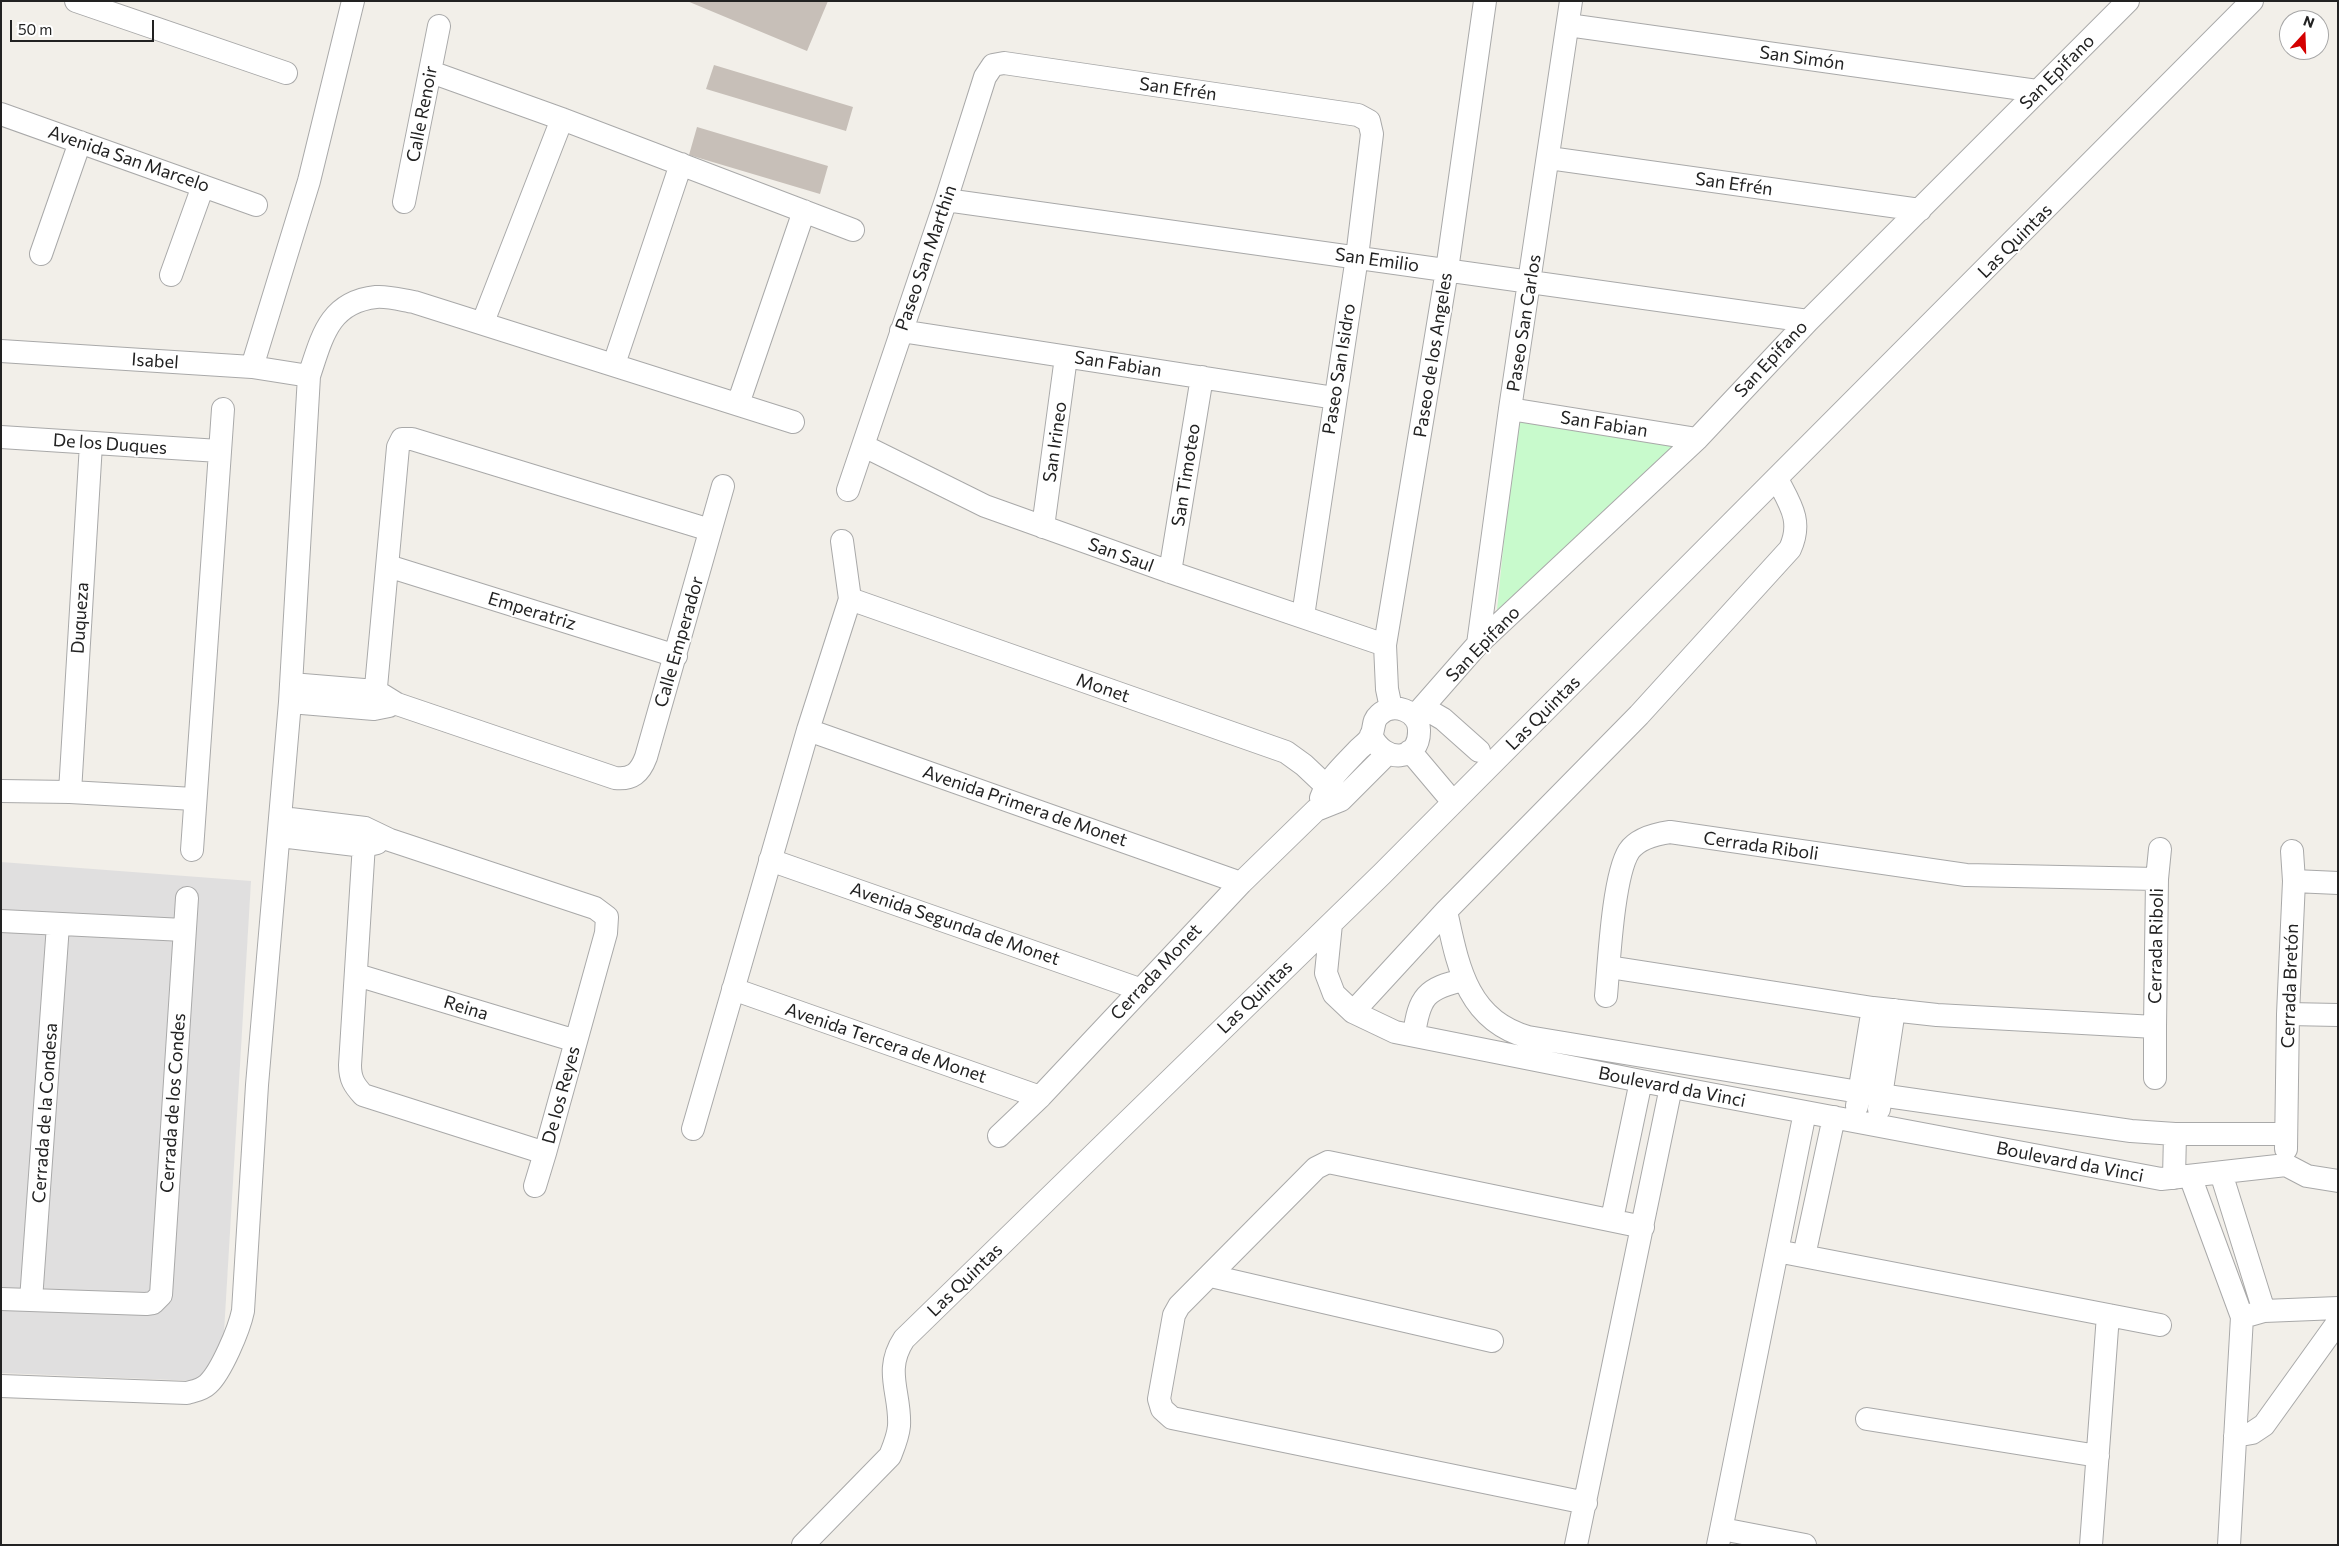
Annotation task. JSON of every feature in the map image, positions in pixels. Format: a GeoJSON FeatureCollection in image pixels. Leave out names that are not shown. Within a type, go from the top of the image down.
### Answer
{"type":"FeatureCollection","features":[{"type":"Feature","properties":{"kind":"street"},"geometry":{"type":"LineString","coordinates":[[76,1],[286,73]]}},
{"type":"Feature","properties":{"kind":"street"},"geometry":{"type":"LineString","coordinates":[[252,367],[309,181],[353,1]]}},
{"type":"Feature","properties":{"kind":"street","name":"Paseo de los Angeles"},"geometry":{"type":"LineString","coordinates":[[1390,708],[1385,645],[1448,270],[1485,1]]}},
{"type":"Feature","properties":{"kind":"street","name":"Paseo San Carlos"},"geometry":{"type":"LineString","coordinates":[[1478,644],[1510,409],[1531,282],[1571,1]]}},
{"type":"Feature","properties":{"kind":"street","name":"San Epifano"},"geometry":{"type":"LineString","coordinates":[[1419,713],[1478,644],[1697,439],[1808,320],[2128,1]]}},
{"type":"Feature","properties":{"kind":"street","name":"Las Quintas"},"geometry":{"type":"LineString","coordinates":[[803,1545],[890,1456],[897,1440],[899,1426],[893,1387],[894,1356],[904,1339],[1382,874],[2252,1]]}},
{"type":"Feature","properties":{"kind":"street","name":"San Simón"},"geometry":{"type":"LineString","coordinates":[[1568,25],[2036,91]]}},
{"type":"Feature","properties":{"kind":"street","name":"Calle Renoir"},"geometry":{"type":"LineString","coordinates":[[404,202],[440,26]]}},
{"type":"Feature","properties":{"kind":"street","name":"San Efrén"},"geometry":{"type":"LineString","coordinates":[[988,70],[998,63],[1004,63],[1358,115],[1369,121]]}},
{"type":"Feature","properties":{"kind":"street","name":"Paseo San Marthin"},"geometry":{"type":"LineString","coordinates":[[848,490],[988,70]]}},
{"type":"Feature","properties":{"kind":"street"},"geometry":{"type":"LineString","coordinates":[[431,72],[562,119],[853,230]]}},
{"type":"Feature","properties":{"kind":"street","name":"Avenida San Marcelo"},"geometry":{"type":"LineString","coordinates":[[1,114],[256,205]]}},
{"type":"Feature","properties":{"kind":"street"},"geometry":{"type":"LineString","coordinates":[[483,322],[562,119]]}},
{"type":"Feature","properties":{"kind":"street","name":"Paseo San Isidro"},"geometry":{"type":"LineString","coordinates":[[1303,616],[1334,398],[1357,257],[1372,134],[1369,121]]}},
{"type":"Feature","properties":{"kind":"street"},"geometry":{"type":"LineString","coordinates":[[40,254],[80,142]]}},
{"type":"Feature","properties":{"kind":"street","name":"San Efrén"},"geometry":{"type":"LineString","coordinates":[[1549,158],[1920,210]]}},
{"type":"Feature","properties":{"kind":"street"},"geometry":{"type":"LineString","coordinates":[[614,364],[681,164]]}},
{"type":"Feature","properties":{"kind":"street"},"geometry":{"type":"LineString","coordinates":[[171,275],[203,186]]}},
{"type":"Feature","properties":{"kind":"street","name":"San Emilio"},"geometry":{"type":"LineString","coordinates":[[946,200],[1808,320]]}},
{"type":"Feature","properties":{"kind":"street"},"geometry":{"type":"LineString","coordinates":[[738,404],[804,211]]}},
{"type":"Feature","properties":{"kind":"street"},"geometry":{"type":"LineString","coordinates":[[1,1386],[187,1393],[199,1390],[208,1384],[233,1342],[243,1311],[257,1085],[281,827],[291,693],[309,376],[324,332],[343,306],[376,297],[414,302],[483,322],[793,422]]}},
{"type":"Feature","properties":{"kind":"street","name":"San Fabian"},"geometry":{"type":"LineString","coordinates":[[902,331],[1334,398]]}},
{"type":"Feature","properties":{"kind":"street","name":"Isabel"},"geometry":{"type":"LineString","coordinates":[[1,351],[252,367],[309,376]]}},
{"type":"Feature","properties":{"kind":"street","name":"San Irineo"},"geometry":{"type":"LineString","coordinates":[[1043,527],[1066,356]]}},
{"type":"Feature","properties":{"kind":"street","name":"San Timoteo"},"geometry":{"type":"LineString","coordinates":[[1170,572],[1202,377]]}},
{"type":"Feature","properties":{"kind":"street"},"geometry":{"type":"LineString","coordinates":[[192,850],[194,799],[223,409]]}},
{"type":"Feature","properties":{"kind":"street","name":"San Fabian"},"geometry":{"type":"LineString","coordinates":[[1510,409],[1697,439]]}},
{"type":"Feature","properties":{"kind":"street","name":"De los Duques"},"geometry":{"type":"LineString","coordinates":[[1,437],[219,451]]}},
{"type":"Feature","properties":{"kind":"street"},"geometry":{"type":"LineString","coordinates":[[291,693],[375,700],[398,447],[402,439],[407,438],[710,530]]}},
{"type":"Feature","properties":{"kind":"street","name":"Duqueza"},"geometry":{"type":"LineString","coordinates":[[70,792],[91,444]]}},
{"type":"Feature","properties":{"kind":"street","name":"San Saul"},"geometry":{"type":"LineString","coordinates":[[864,446],[961,495],[1043,527],[1385,645]]}},
{"type":"Feature","properties":{"kind":"street"},"geometry":{"type":"LineString","coordinates":[[1331,924],[1326,973],[1329,984],[1347,1007],[1446,911],[1639,715],[1790,549],[1796,536],[1796,522],[1777,479]]}},
{"type":"Feature","properties":{"kind":"street","name":"Calle Emperador"},"geometry":{"type":"LineString","coordinates":[[375,700],[397,704],[615,778],[624,779],[634,776],[642,769],[676,656],[723,486]]}},
{"type":"Feature","properties":{"kind":"street"},"geometry":{"type":"LineString","coordinates":[[693,1129],[808,730],[850,599],[842,541]]}},
{"type":"Feature","properties":{"kind":"street","name":"Emperatriz"},"geometry":{"type":"LineString","coordinates":[[388,566],[676,656]]}},
{"type":"Feature","properties":{"kind":"street","name":"Monet"},"geometry":{"type":"LineString","coordinates":[[850,599],[1286,752],[1296,757],[1333,792]]}},
{"type":"Feature","properties":{"kind":"street"},"geometry":{"type":"LineString","coordinates":[[1333,792],[1371,736],[1373,724],[1380,714],[1390,708],[1404,709],[1443,719],[1479,750]]}},
{"type":"Feature","properties":{"kind":"street"},"geometry":{"type":"LineString","coordinates":[[1371,736],[1376,747],[1386,754],[1399,756],[1410,751],[1418,741],[1420,729],[1419,713]]}},
{"type":"Feature","properties":{"kind":"street","name":"Avenida Primera de Monet"},"geometry":{"type":"LineString","coordinates":[[808,730],[1241,883]]}},
{"type":"Feature","properties":{"kind":"street"},"geometry":{"type":"LineString","coordinates":[[1410,751],[1453,802]]}},
{"type":"Feature","properties":{"kind":"street"},"geometry":{"type":"LineString","coordinates":[[1333,792],[1386,754]]}},
{"type":"Feature","properties":{"kind":"street"},"geometry":{"type":"LineString","coordinates":[[1,791],[70,792],[194,799]]}},
{"type":"Feature","properties":{"kind":"street","name":"Cerrada Monet"},"geometry":{"type":"LineString","coordinates":[[999,1136],[1040,1097],[1241,883],[1333,792]]}},
{"type":"Feature","properties":{"kind":"street"},"geometry":{"type":"LineString","coordinates":[[281,827],[364,837]]}},
{"type":"Feature","properties":{"kind":"street","name":"Cerrada Riboli"},"geometry":{"type":"LineString","coordinates":[[1606,996],[1609,967],[1618,886],[1624,861],[1630,849],[1654,834],[1670,832],[1966,875],[2157,880],[2155,1027],[1936,1015],[1883,1009],[1609,967]]}},
{"type":"Feature","properties":{"kind":"street","name":"De los Reyes"},"geometry":{"type":"LineString","coordinates":[[364,837],[390,840],[595,908],[607,917],[606,933],[545,1153],[363,1094],[355,1086],[350,1076],[350,1065],[364,837]]}},
{"type":"Feature","properties":{"kind":"street"},"geometry":{"type":"LineString","coordinates":[[2157,880],[2160,849]]}},
{"type":"Feature","properties":{"kind":"street","name":"Cerrada Bretón"},"geometry":{"type":"LineString","coordinates":[[2286,1165],[2288,1014],[2294,881],[2292,851]]}},
{"type":"Feature","properties":{"kind":"street","name":"Avenida Segunda de Monet"},"geometry":{"type":"LineString","coordinates":[[770,860],[1140,989]]}},
{"type":"Feature","properties":{"kind":"street"},"geometry":{"type":"LineString","coordinates":[[2294,881],[2338,883]]}},
{"type":"Feature","properties":{"kind":"street"},"geometry":{"type":"LineString","coordinates":[[1,921],[184,930],[186,898]]}},
{"type":"Feature","properties":{"kind":"street"},"geometry":{"type":"LineString","coordinates":[[1446,911],[1464,980],[1475,1000],[1494,1021],[1480,1048]]}},
{"type":"Feature","properties":{"kind":"street","name":"Cerrada de la Condesa"},"geometry":{"type":"LineString","coordinates":[[32,1300],[58,925]]}},
{"type":"Feature","properties":{"kind":"street","name":"Cerrada de los Condes"},"geometry":{"type":"LineString","coordinates":[[1,1299],[146,1304],[153,1303],[161,1295],[184,930]]}},
{"type":"Feature","properties":{"kind":"street","name":"Reina"},"geometry":{"type":"LineString","coordinates":[[357,975],[576,1041]]}},
{"type":"Feature","properties":{"kind":"street"},"geometry":{"type":"LineString","coordinates":[[1414,1035],[1418,1009],[1424,997],[1432,990],[1464,980]]}},
{"type":"Feature","properties":{"kind":"street","name":"Avenida Tercera de Monet"},"geometry":{"type":"LineString","coordinates":[[733,989],[1040,1097]]}},
{"type":"Feature","properties":{"kind":"street","name":"Boulevard da Vinci"},"geometry":{"type":"LineString","coordinates":[[1347,1007],[1395,1032],[1671,1087],[2130,1174],[2160,1178],[2182,1177],[2286,1165]]}},
{"type":"Feature","properties":{"kind":"street"},"geometry":{"type":"LineString","coordinates":[[1804,1256],[1844,1119],[1859,1092],[1883,1009]]}},
{"type":"Feature","properties":{"kind":"street"},"geometry":{"type":"LineString","coordinates":[[1876,1125],[1881,1094],[1883,1009]]}},
{"type":"Feature","properties":{"kind":"street"},"geometry":{"type":"LineString","coordinates":[[2288,1014],[2338,1015]]}},
{"type":"Feature","properties":{"kind":"street","name":"Boulevard da Vinci"},"geometry":{"type":"LineString","coordinates":[[1494,1021],[1516,1034],[1528,1037],[1859,1092],[2131,1130],[2175,1134],[2285,1134]]}},
{"type":"Feature","properties":{"kind":"street"},"geometry":{"type":"LineString","coordinates":[[2155,1027],[2155,1078]]}},
{"type":"Feature","properties":{"kind":"street"},"geometry":{"type":"LineString","coordinates":[[1612,1219],[1642,1081]]}},
{"type":"Feature","properties":{"kind":"street"},"geometry":{"type":"LineString","coordinates":[[1576,1545],[1671,1087]]}},
{"type":"Feature","properties":{"kind":"street"},"geometry":{"type":"LineString","coordinates":[[1805,1112],[1720,1537],[1805,1545]]}},
{"type":"Feature","properties":{"kind":"street"},"geometry":{"type":"LineString","coordinates":[[2175,1134],[2182,1177],[2242,1317],[2229,1545]]}},
{"type":"Feature","properties":{"kind":"street"},"geometry":{"type":"LineString","coordinates":[[535,1186],[545,1153]]}},
{"type":"Feature","properties":{"kind":"street"},"geometry":{"type":"LineString","coordinates":[[1586,1502],[1172,1418],[1162,1409],[1159,1399],[1174,1315],[1179,1306],[1316,1168],[1328,1162],[1643,1226]]}},
{"type":"Feature","properties":{"kind":"street"},"geometry":{"type":"LineString","coordinates":[[2286,1165],[2307,1176],[2338,1182]]}},
{"type":"Feature","properties":{"kind":"street"},"geometry":{"type":"LineString","coordinates":[[2221,1173],[2264,1312]]}},
{"type":"Feature","properties":{"kind":"street"},"geometry":{"type":"LineString","coordinates":[[1777,1251],[2160,1325]]}},
{"type":"Feature","properties":{"kind":"street"},"geometry":{"type":"LineString","coordinates":[[1210,1276],[1492,1341]]}},
{"type":"Feature","properties":{"kind":"street"},"geometry":{"type":"LineString","coordinates":[[2242,1317],[2264,1312],[2338,1308]]}},
{"type":"Feature","properties":{"kind":"street"},"geometry":{"type":"LineString","coordinates":[[2091,1545],[2108,1315]]}},
{"type":"Feature","properties":{"kind":"street"},"geometry":{"type":"LineString","coordinates":[[2235,1436],[2252,1433],[2264,1425],[2338,1322]]}},
{"type":"Feature","properties":{"kind":"street"},"geometry":{"type":"LineString","coordinates":[[1867,1419],[2098,1456]]}},
{"type":"Feature","properties":{"kind":"shaded area"},"geometry":{"type":"Polygon","coordinates":[[[1,862],[251,881],[221,1382],[1,1373],[1,862]]]}},
{"type":"Feature","properties":{"kind":"green space"},"geometry":{"type":"Polygon","coordinates":[[[1516,417],[1683,446],[1500,619],[1497,610],[1516,417]]]}},
{"type":"Feature","properties":{"kind":"building"},"geometry":{"type":"Polygon","coordinates":[[[687,1],[828,1],[807,51],[687,1]]]}},
{"type":"Feature","properties":{"kind":"building"},"geometry":{"type":"Polygon","coordinates":[[[714,65],[853,107],[846,131],[706,89],[714,65]]]}},
{"type":"Feature","properties":{"kind":"building"},"geometry":{"type":"Polygon","coordinates":[[[697,127],[828,166],[820,194],[689,155],[697,127]]]}}]}
